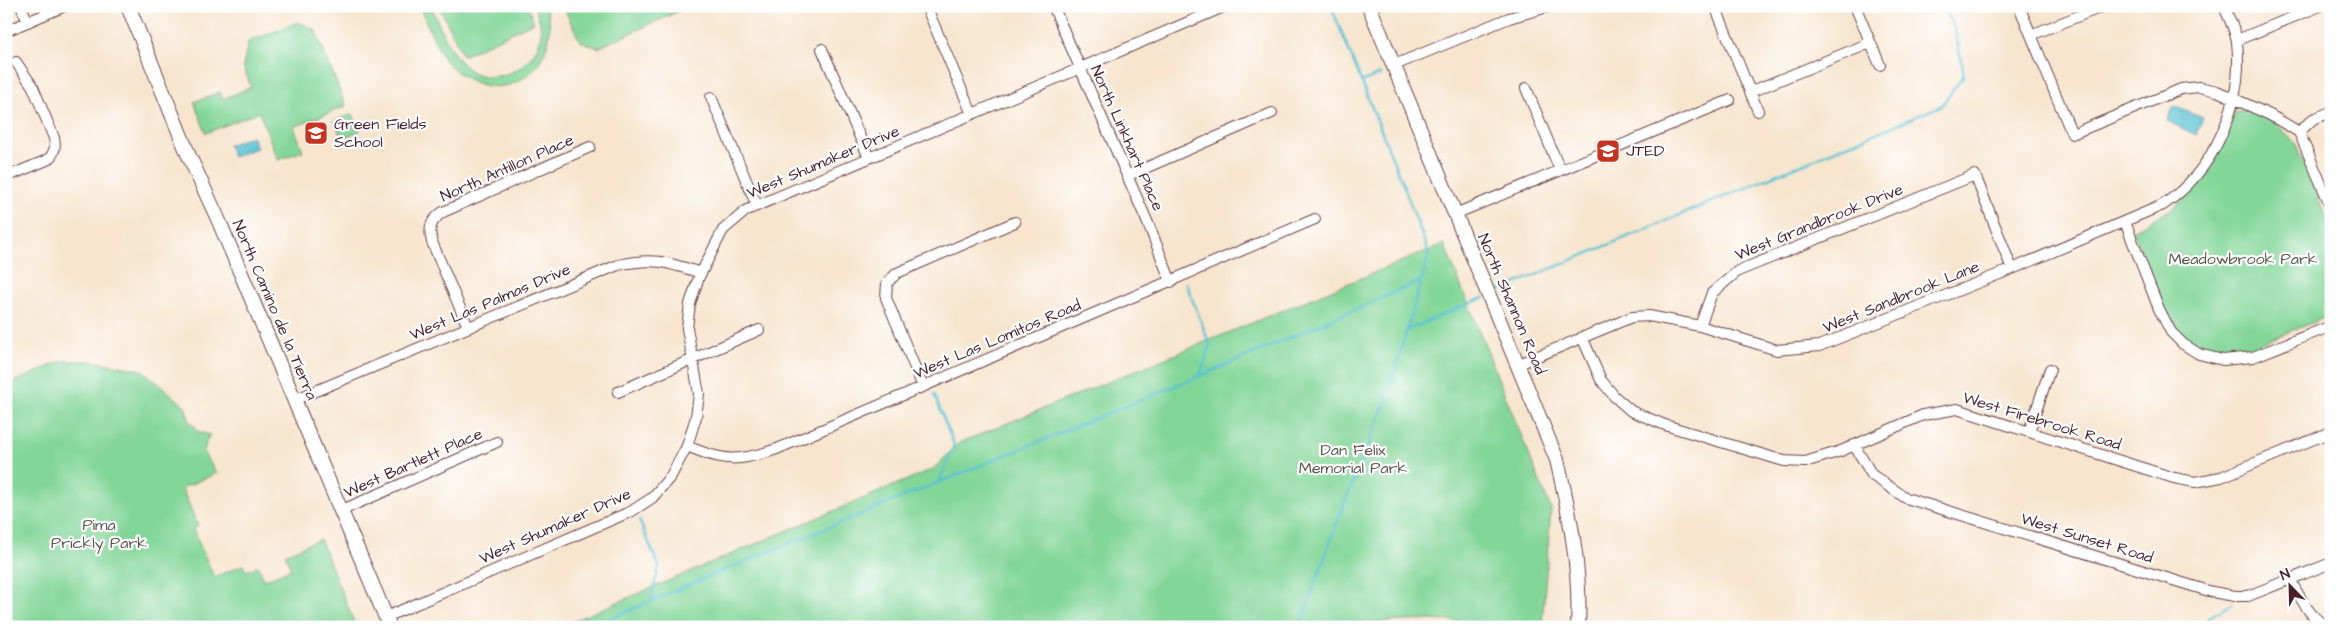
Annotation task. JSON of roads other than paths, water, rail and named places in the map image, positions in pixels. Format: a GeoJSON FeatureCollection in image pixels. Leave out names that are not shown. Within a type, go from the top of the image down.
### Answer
{"type":"FeatureCollection","features":[{"type":"Feature","properties":{"kind":"street"},"geometry":{"type":"LineString","coordinates":[[21,6],[28,22]]}},
{"type":"Feature","properties":{"kind":"street"},"geometry":{"type":"LineString","coordinates":[[6,31],[65,6]]}},
{"type":"Feature","properties":{"kind":"street","name":"North Camino de la Tierra"},"geometry":{"type":"LineString","coordinates":[[128,6],[388,622]]}},
{"type":"Feature","properties":{"kind":"street"},"geometry":{"type":"LineString","coordinates":[[926,6],[972,114]]}},
{"type":"Feature","properties":{"kind":"street","name":"North Linkhart Place"},"geometry":{"type":"LineString","coordinates":[[1053,6],[1171,282]]}},
{"type":"Feature","properties":{"kind":"street","name":"West Shumaker Drive"},"geometry":{"type":"LineString","coordinates":[[388,622],[632,511],[652,498],[671,476],[687,446],[696,417],[699,394],[687,328],[690,304],[701,274],[723,230],[747,210],[1226,6]]}},
{"type":"Feature","properties":{"kind":"street","name":"North Shannon Road"},"geometry":{"type":"LineString","coordinates":[[1369,6],[1392,66],[1519,364],[1560,469],[1574,536],[1578,574],[1578,627]]}},
{"type":"Feature","properties":{"kind":"street"},"geometry":{"type":"LineString","coordinates":[[1392,66],[1509,18],[1551,6]]}},
{"type":"Feature","properties":{"kind":"street"},"geometry":{"type":"LineString","coordinates":[[1715,6],[1758,111]]}},
{"type":"Feature","properties":{"kind":"street"},"geometry":{"type":"LineString","coordinates":[[1855,6],[1880,65]]}},
{"type":"Feature","properties":{"kind":"street"},"geometry":{"type":"LineString","coordinates":[[2019,6],[2072,134],[2181,89],[2199,87],[2217,91],[2270,115],[2299,132],[2331,207]]}},
{"type":"Feature","properties":{"kind":"street"},"geometry":{"type":"LineString","coordinates":[[2031,35],[2104,6]]}},
{"type":"Feature","properties":{"kind":"street","name":"West Sandbrook Lane"},"geometry":{"type":"LineString","coordinates":[[1519,364],[1632,317],[1649,316],[1700,326],[1778,350],[1819,346],[2012,269],[2163,205],[2181,193],[2201,171],[2216,145],[2234,98],[2238,77],[2237,40],[2224,6]]}},
{"type":"Feature","properties":{"kind":"street"},"geometry":{"type":"LineString","coordinates":[[2237,40],[2320,6]]}},
{"type":"Feature","properties":{"kind":"street"},"geometry":{"type":"LineString","coordinates":[[1750,92],[1870,43]]}},
{"type":"Feature","properties":{"kind":"street"},"geometry":{"type":"LineString","coordinates":[[822,49],[869,158]]}},
{"type":"Feature","properties":{"kind":"street"},"geometry":{"type":"LineString","coordinates":[[6,177],[43,162],[58,152],[34,87],[16,62]]}},
{"type":"Feature","properties":{"kind":"street"},"geometry":{"type":"LineString","coordinates":[[1526,88],[1560,170]]}},
{"type":"Feature","properties":{"kind":"street"},"geometry":{"type":"LineString","coordinates":[[711,97],[757,206]]}},
{"type":"Feature","properties":{"kind":"street"},"geometry":{"type":"LineString","coordinates":[[1455,214],[1730,100]]}},
{"type":"Feature","properties":{"kind":"street"},"geometry":{"type":"LineString","coordinates":[[2299,132],[2313,119],[2331,112]]}},
{"type":"Feature","properties":{"kind":"street"},"geometry":{"type":"LineString","coordinates":[[1127,176],[1272,113]]}},
{"type":"Feature","properties":{"kind":"street","name":"North Antillon Place"},"geometry":{"type":"LineString","coordinates":[[468,327],[432,242],[427,222],[443,212],[590,147]]}},
{"type":"Feature","properties":{"kind":"street","name":"West Grandbrook Drive"},"geometry":{"type":"LineString","coordinates":[[1700,326],[1712,293],[1738,271],[1975,175],[2012,269]]}},
{"type":"Feature","properties":{"kind":"street","name":"West Las Lomitos Road"},"geometry":{"type":"LineString","coordinates":[[687,446],[724,459],[749,459],[1171,282],[1315,219]]}},
{"type":"Feature","properties":{"kind":"street"},"geometry":{"type":"LineString","coordinates":[[923,387],[882,285],[897,273],[1015,222]]}},
{"type":"Feature","properties":{"kind":"street"},"geometry":{"type":"LineString","coordinates":[[2125,222],[2159,309],[2172,332],[2183,344],[2199,354],[2223,360],[2254,356],[2331,326]]}},
{"type":"Feature","properties":{"kind":"street","name":"West Las Palmas Drive"},"geometry":{"type":"LineString","coordinates":[[294,400],[618,265],[644,259],[669,262],[701,274]]}},
{"type":"Feature","properties":{"kind":"street"},"geometry":{"type":"LineString","coordinates":[[618,392],[759,330]]}},
{"type":"Feature","properties":{"kind":"street","name":"West Firebrook Road"},"geometry":{"type":"LineString","coordinates":[[1582,337],[1601,380],[1614,396],[1631,411],[1665,425],[1784,461],[1805,462],[1854,445],[1924,414],[1946,409],[1957,409],[2174,478],[2195,482],[2221,477],[2331,432]]}},
{"type":"Feature","properties":{"kind":"street"},"geometry":{"type":"LineString","coordinates":[[2029,432],[2050,369]]}},
{"type":"Feature","properties":{"kind":"street","name":"West Bartlett Place"},"geometry":{"type":"LineString","coordinates":[[340,511],[497,442]]}},
{"type":"Feature","properties":{"kind":"street","name":"West Sunset Road"},"geometry":{"type":"LineString","coordinates":[[1854,445],[1872,475],[1890,489],[1915,501],[2212,592],[2248,596],[2331,563]]}},
{"type":"Feature","properties":{"kind":"street"},"geometry":{"type":"LineString","coordinates":[[2290,580],[2310,612],[2322,624],[2329,627]]}},
{"type":"Feature","properties":{"kind":"water"},"geometry":{"type":"Polygon","coordinates":[[[2174,106],[2203,118],[2196,135],[2167,121],[2174,106]]]}},
{"type":"Feature","properties":{"kind":"water"},"geometry":{"type":"Polygon","coordinates":[[[252,136],[257,148],[233,157],[228,145],[252,136]]]}},
{"type":"Feature","properties":{"kind":"waterway"},"geometry":{"type":"LineString","coordinates":[[1300,627],[1339,517],[1386,401],[1429,254],[1331,6]]}},
{"type":"Feature","properties":{"kind":"waterway"},"geometry":{"type":"LineString","coordinates":[[1493,293],[1941,106],[1964,75],[1955,30],[1945,6]]}},
{"type":"Feature","properties":{"kind":"waterway"},"geometry":{"type":"LineString","coordinates":[[1361,82],[1381,74]]}},
{"type":"Feature","properties":{"kind":"waterway"},"geometry":{"type":"LineString","coordinates":[[591,627],[717,573],[1224,366],[1421,281]]}},
{"type":"Feature","properties":{"kind":"waterway"},"geometry":{"type":"LineString","coordinates":[[1186,283],[1210,345],[1200,376]]}},
{"type":"Feature","properties":{"kind":"waterway"},"geometry":{"type":"LineString","coordinates":[[1407,330],[1485,297]]}},
{"type":"Feature","properties":{"kind":"waterway"},"geometry":{"type":"LineString","coordinates":[[934,394],[954,445],[939,483]]}},
{"type":"Feature","properties":{"kind":"waterway"},"geometry":{"type":"LineString","coordinates":[[639,520],[659,566],[651,601]]}},
{"type":"Feature","properties":{"kind":"waterway"},"geometry":{"type":"LineString","coordinates":[[2199,627],[2212,615],[2233,604]]}},
{"type":"Feature","properties":{"kind":"place","name":"Green Fields School"},"geometry":{"type":"Point","coordinates":[316,133]}},
{"type":"Feature","properties":{"kind":"place","name":"JTED"},"geometry":{"type":"Point","coordinates":[1608,151]}},
{"type":"Feature","properties":{"kind":"park label","name":"Meadowbrook Park"},"geometry":{"type":"Point","coordinates":[2243,259]}},
{"type":"Feature","properties":{"kind":"park label","name":"Dan Felix Memorial Park"},"geometry":{"type":"Point","coordinates":[1353,459]}},
{"type":"Feature","properties":{"kind":"park label","name":"Pima Prickly Park"},"geometry":{"type":"Point","coordinates":[99,534]}}]}
